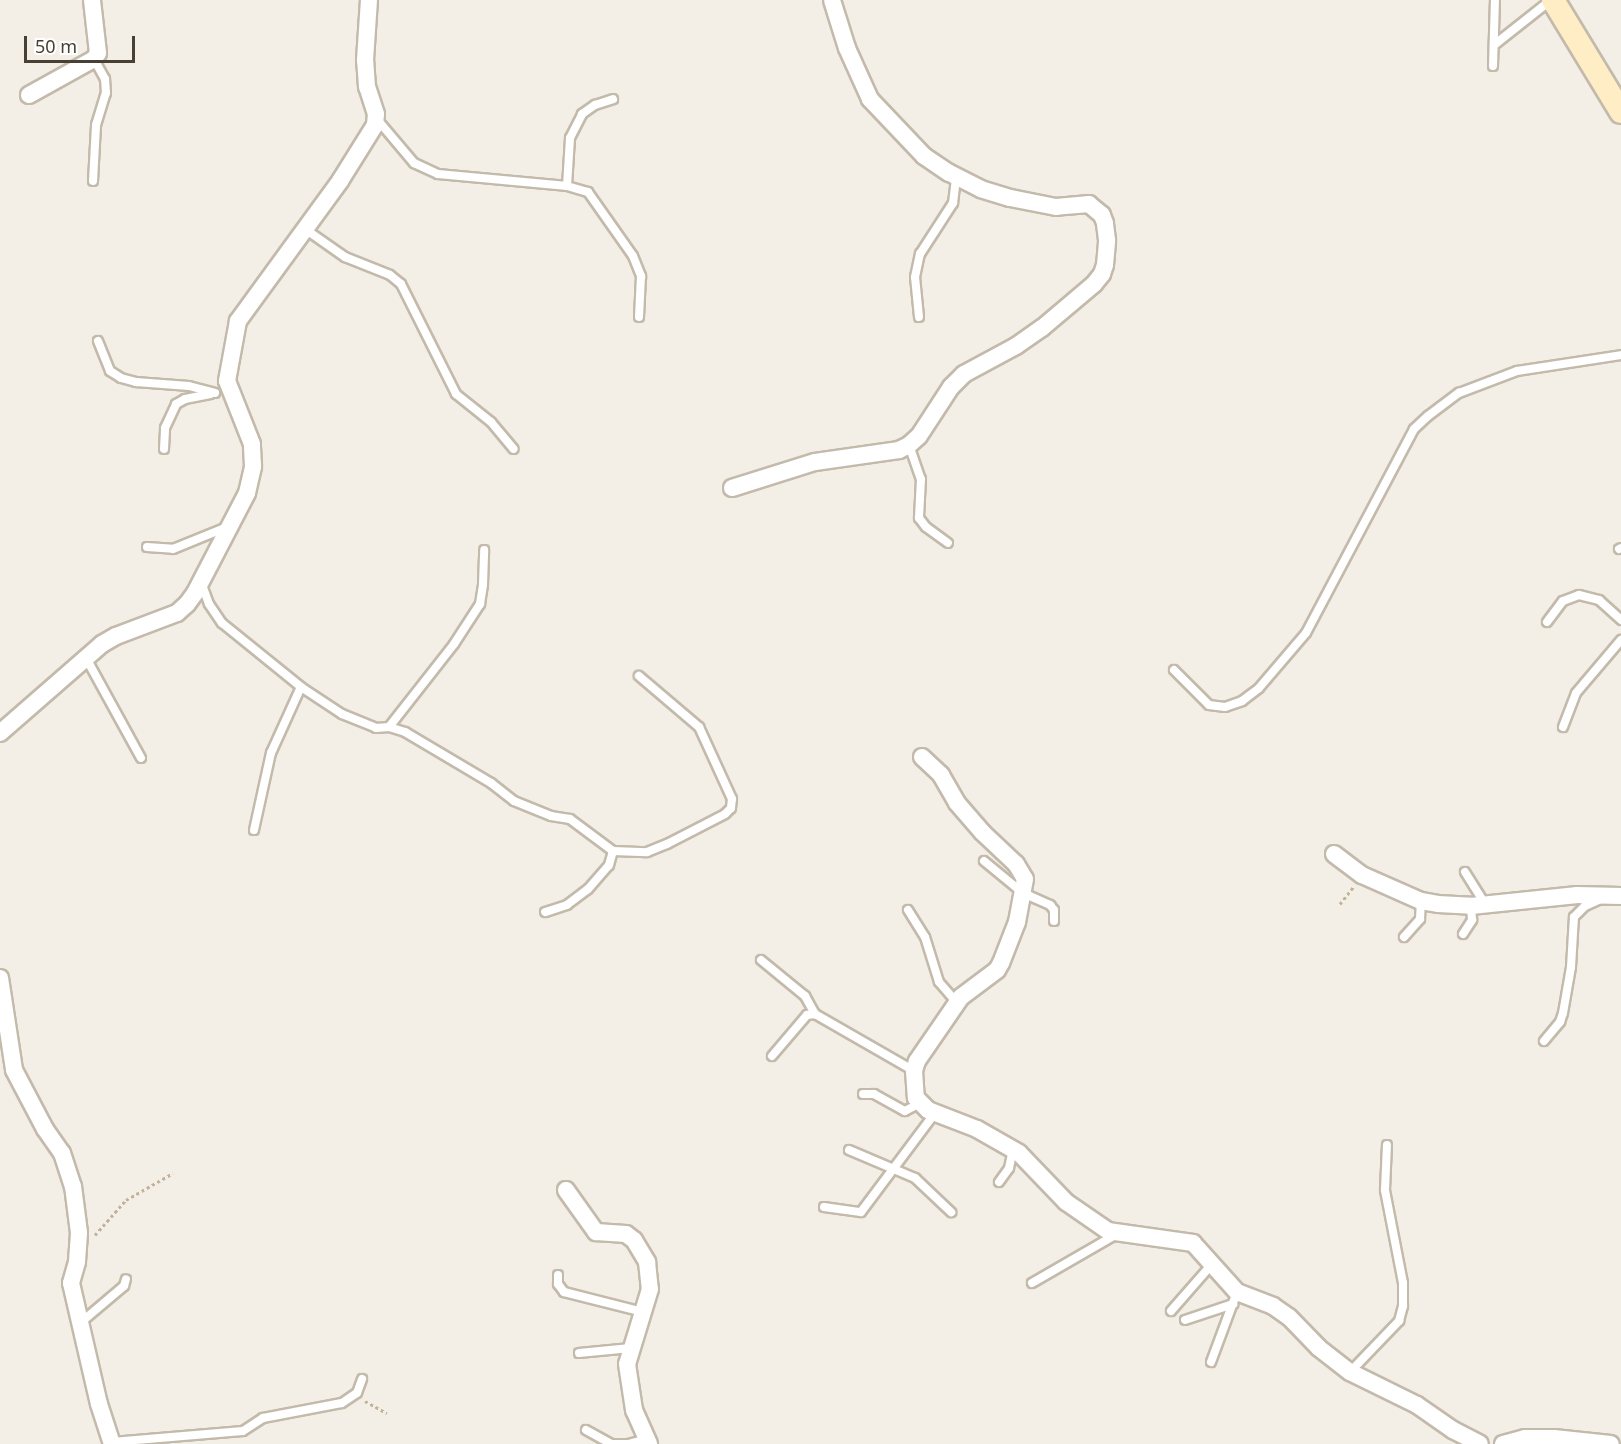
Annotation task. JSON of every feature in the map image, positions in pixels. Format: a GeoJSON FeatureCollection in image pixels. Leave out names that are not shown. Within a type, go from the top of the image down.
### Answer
{"type":"FeatureCollection","features":[{"type":"Feature","properties":{"kind":"street"},"geometry":{"type":"LineString","coordinates":[[29,95],[94,59],[98,53],[92,0]]}},
{"type":"Feature","properties":{"kind":"street"},"geometry":{"type":"LineString","coordinates":[[0,733],[86,657],[116,636],[177,613],[195,593],[247,493],[253,466],[252,444],[247,428],[222,392],[238,321],[372,132],[376,118],[367,87],[366,60],[369,0]]}},
{"type":"Feature","properties":{"kind":"street"},"geometry":{"type":"LineString","coordinates":[[732,488],[815,462],[899,450],[909,445],[919,436],[951,387],[964,374],[1016,346],[1042,328],[1094,284],[1102,274],[1105,265],[1107,240],[1105,223],[1102,215],[1089,204],[1056,207],[1010,198],[981,189],[956,177],[924,156],[870,99],[847,48],[832,0]]}},
{"type":"Feature","properties":{"kind":"street"},"geometry":{"type":"LineString","coordinates":[[1552,0],[1621,112]]}},
{"type":"Feature","properties":{"kind":"street"},"geometry":{"type":"LineString","coordinates":[[922,757],[941,775],[957,803],[981,832],[1023,872],[1025,879],[1011,941],[997,970],[957,1003],[917,1061],[914,1071],[914,1089],[920,1103],[935,1113],[977,1129],[1013,1149],[1082,1216],[1117,1233],[1187,1240],[1212,1264],[1235,1298],[1273,1306],[1289,1317],[1319,1348],[1350,1372],[1418,1405],[1462,1436],[1480,1444]]}},
{"type":"Feature","properties":{"kind":"street"},"geometry":{"type":"LineString","coordinates":[[1334,854],[1362,875],[1421,901],[1478,905],[1577,895],[1615,896]]}},
{"type":"Feature","properties":{"kind":"street"},"geometry":{"type":"LineString","coordinates":[[0,978],[14,1070],[45,1129],[62,1153],[74,1186],[79,1233],[78,1254],[71,1283],[79,1324],[112,1443]]}},
{"type":"Feature","properties":{"kind":"street"},"geometry":{"type":"LineString","coordinates":[[566,1190],[596,1232],[626,1234],[642,1251],[647,1262],[650,1289],[627,1364],[634,1410],[648,1441]]}},
{"type":"Feature","properties":{"kind":"street"},"geometry":{"type":"LineString","coordinates":[[1504,1444],[1525,1438],[1554,1438],[1611,1444]]}},
{"type":"Feature","properties":{"kind":"lane"},"geometry":{"type":"LineString","coordinates":[[1493,66],[1495,0]]}},
{"type":"Feature","properties":{"kind":"lane"},"geometry":{"type":"LineString","coordinates":[[1494,45],[1552,0]]}},
{"type":"Feature","properties":{"kind":"lane"},"geometry":{"type":"LineString","coordinates":[[93,181],[96,125],[106,93],[105,79],[94,59]]}},
{"type":"Feature","properties":{"kind":"lane"},"geometry":{"type":"LineString","coordinates":[[567,186],[570,138],[582,114],[595,105],[613,99]]}},
{"type":"Feature","properties":{"kind":"lane"},"geometry":{"type":"LineString","coordinates":[[376,118],[414,164],[438,174],[567,186],[588,192],[633,256],[640,276],[639,318]]}},
{"type":"Feature","properties":{"kind":"lane"},"geometry":{"type":"LineString","coordinates":[[919,317],[915,277],[920,254],[953,203],[956,177]]}},
{"type":"Feature","properties":{"kind":"lane"},"geometry":{"type":"LineString","coordinates":[[305,229],[345,257],[396,279],[404,288],[456,394],[492,422],[514,449]]}},
{"type":"Feature","properties":{"kind":"lane"},"geometry":{"type":"LineString","coordinates":[[98,341],[110,371],[121,378],[136,382],[189,386],[222,392]]}},
{"type":"Feature","properties":{"kind":"lane"},"geometry":{"type":"LineString","coordinates":[[1174,670],[1209,705],[1226,707],[1242,701],[1259,688],[1306,633],[1414,429],[1428,416],[1459,393],[1517,371],[1621,355]]}},
{"type":"Feature","properties":{"kind":"lane"},"geometry":{"type":"LineString","coordinates":[[164,449],[165,428],[176,405],[185,399],[222,392]]}},
{"type":"Feature","properties":{"kind":"lane"},"geometry":{"type":"LineString","coordinates":[[909,445],[921,478],[918,510],[920,521],[948,543]]}},
{"type":"Feature","properties":{"kind":"lane"},"geometry":{"type":"LineString","coordinates":[[147,547],[173,549],[193,543],[230,525]]}},
{"type":"Feature","properties":{"kind":"lane"},"geometry":{"type":"LineString","coordinates":[[389,727],[454,644],[480,604],[484,550]]}},
{"type":"Feature","properties":{"kind":"lane"},"geometry":{"type":"LineString","coordinates":[[201,582],[209,604],[222,623],[302,687],[342,714],[376,728],[389,727],[405,732],[491,783],[514,801],[551,816],[570,819],[613,851],[647,852],[725,814],[731,808],[732,799],[699,727],[639,676]]}},
{"type":"Feature","properties":{"kind":"lane"},"geometry":{"type":"LineString","coordinates":[[1547,622],[1563,601],[1579,596],[1599,600],[1621,620]]}},
{"type":"Feature","properties":{"kind":"lane"},"geometry":{"type":"LineString","coordinates":[[1563,726],[1576,693],[1621,640]]}},
{"type":"Feature","properties":{"kind":"lane"},"geometry":{"type":"LineString","coordinates":[[86,657],[141,758]]}},
{"type":"Feature","properties":{"kind":"lane"},"geometry":{"type":"LineString","coordinates":[[254,830],[272,753],[302,687]]}},
{"type":"Feature","properties":{"kind":"lane"},"geometry":{"type":"LineString","coordinates":[[545,912],[567,905],[588,889],[609,865],[613,851]]}},
{"type":"Feature","properties":{"kind":"lane"},"geometry":{"type":"LineString","coordinates":[[984,861],[1023,893],[1050,905],[1054,910],[1054,921]]}},
{"type":"Feature","properties":{"kind":"lane"},"geometry":{"type":"LineString","coordinates":[[1463,934],[1478,905],[1465,872]]}},
{"type":"Feature","properties":{"kind":"lane"},"geometry":{"type":"LineString","coordinates":[[1544,1041],[1560,1022],[1563,1013],[1571,967],[1574,917],[1585,906],[1615,896]]}},
{"type":"Feature","properties":{"kind":"lane"},"geometry":{"type":"LineString","coordinates":[[1404,937],[1420,919],[1421,901]]}},
{"type":"Feature","properties":{"kind":"lane"},"geometry":{"type":"LineString","coordinates":[[908,910],[925,937],[939,982],[957,1003]]}},
{"type":"Feature","properties":{"kind":"lane"},"geometry":{"type":"LineString","coordinates":[[761,960],[805,996],[815,1014],[914,1071]]}},
{"type":"Feature","properties":{"kind":"lane"},"geometry":{"type":"LineString","coordinates":[[772,1056],[807,1015],[815,1014]]}},
{"type":"Feature","properties":{"kind":"lane"},"geometry":{"type":"LineString","coordinates":[[863,1094],[874,1094],[905,1111],[920,1103]]}},
{"type":"Feature","properties":{"kind":"lane"},"geometry":{"type":"LineString","coordinates":[[824,1207],[861,1212],[935,1113]]}},
{"type":"Feature","properties":{"kind":"lane"},"geometry":{"type":"LineString","coordinates":[[1350,1372],[1399,1321],[1403,1306],[1403,1283],[1385,1190],[1387,1145]]}},
{"type":"Feature","properties":{"kind":"lane"},"geometry":{"type":"LineString","coordinates":[[999,1182],[1009,1168],[1013,1149]]}},
{"type":"Feature","properties":{"kind":"lane"},"geometry":{"type":"LineString","coordinates":[[849,1150],[915,1178],[951,1212]]}},
{"type":"Feature","properties":{"kind":"lane"},"geometry":{"type":"LineString","coordinates":[[1032,1283],[1117,1233]]}},
{"type":"Feature","properties":{"kind":"lane"},"geometry":{"type":"LineString","coordinates":[[1171,1311],[1212,1264]]}},
{"type":"Feature","properties":{"kind":"lane"},"geometry":{"type":"LineString","coordinates":[[558,1275],[558,1284],[564,1292],[643,1312]]}},
{"type":"Feature","properties":{"kind":"lane"},"geometry":{"type":"LineString","coordinates":[[79,1324],[124,1286],[126,1279]]}},
{"type":"Feature","properties":{"kind":"lane"},"geometry":{"type":"LineString","coordinates":[[1185,1320],[1235,1298]]}},
{"type":"Feature","properties":{"kind":"lane"},"geometry":{"type":"LineString","coordinates":[[1211,1362],[1235,1298]]}},
{"type":"Feature","properties":{"kind":"lane"},"geometry":{"type":"LineString","coordinates":[[579,1353],[631,1348]]}},
{"type":"Feature","properties":{"kind":"lane"},"geometry":{"type":"LineString","coordinates":[[112,1443],[243,1431],[262,1418],[318,1409],[342,1402],[357,1393],[362,1379]]}},
{"type":"Feature","properties":{"kind":"lane"},"geometry":{"type":"LineString","coordinates":[[586,1430],[611,1444],[648,1441]]}},
{"type":"Feature","properties":{"kind":"path"},"geometry":{"type":"LineString","coordinates":[[1340,904],[1362,875]]}},
{"type":"Feature","properties":{"kind":"path"},"geometry":{"type":"LineString","coordinates":[[78,1254],[126,1200],[173,1173]]}},
{"type":"Feature","properties":{"kind":"path"},"geometry":{"type":"LineString","coordinates":[[357,1393],[365,1402],[387,1413]]}}]}
